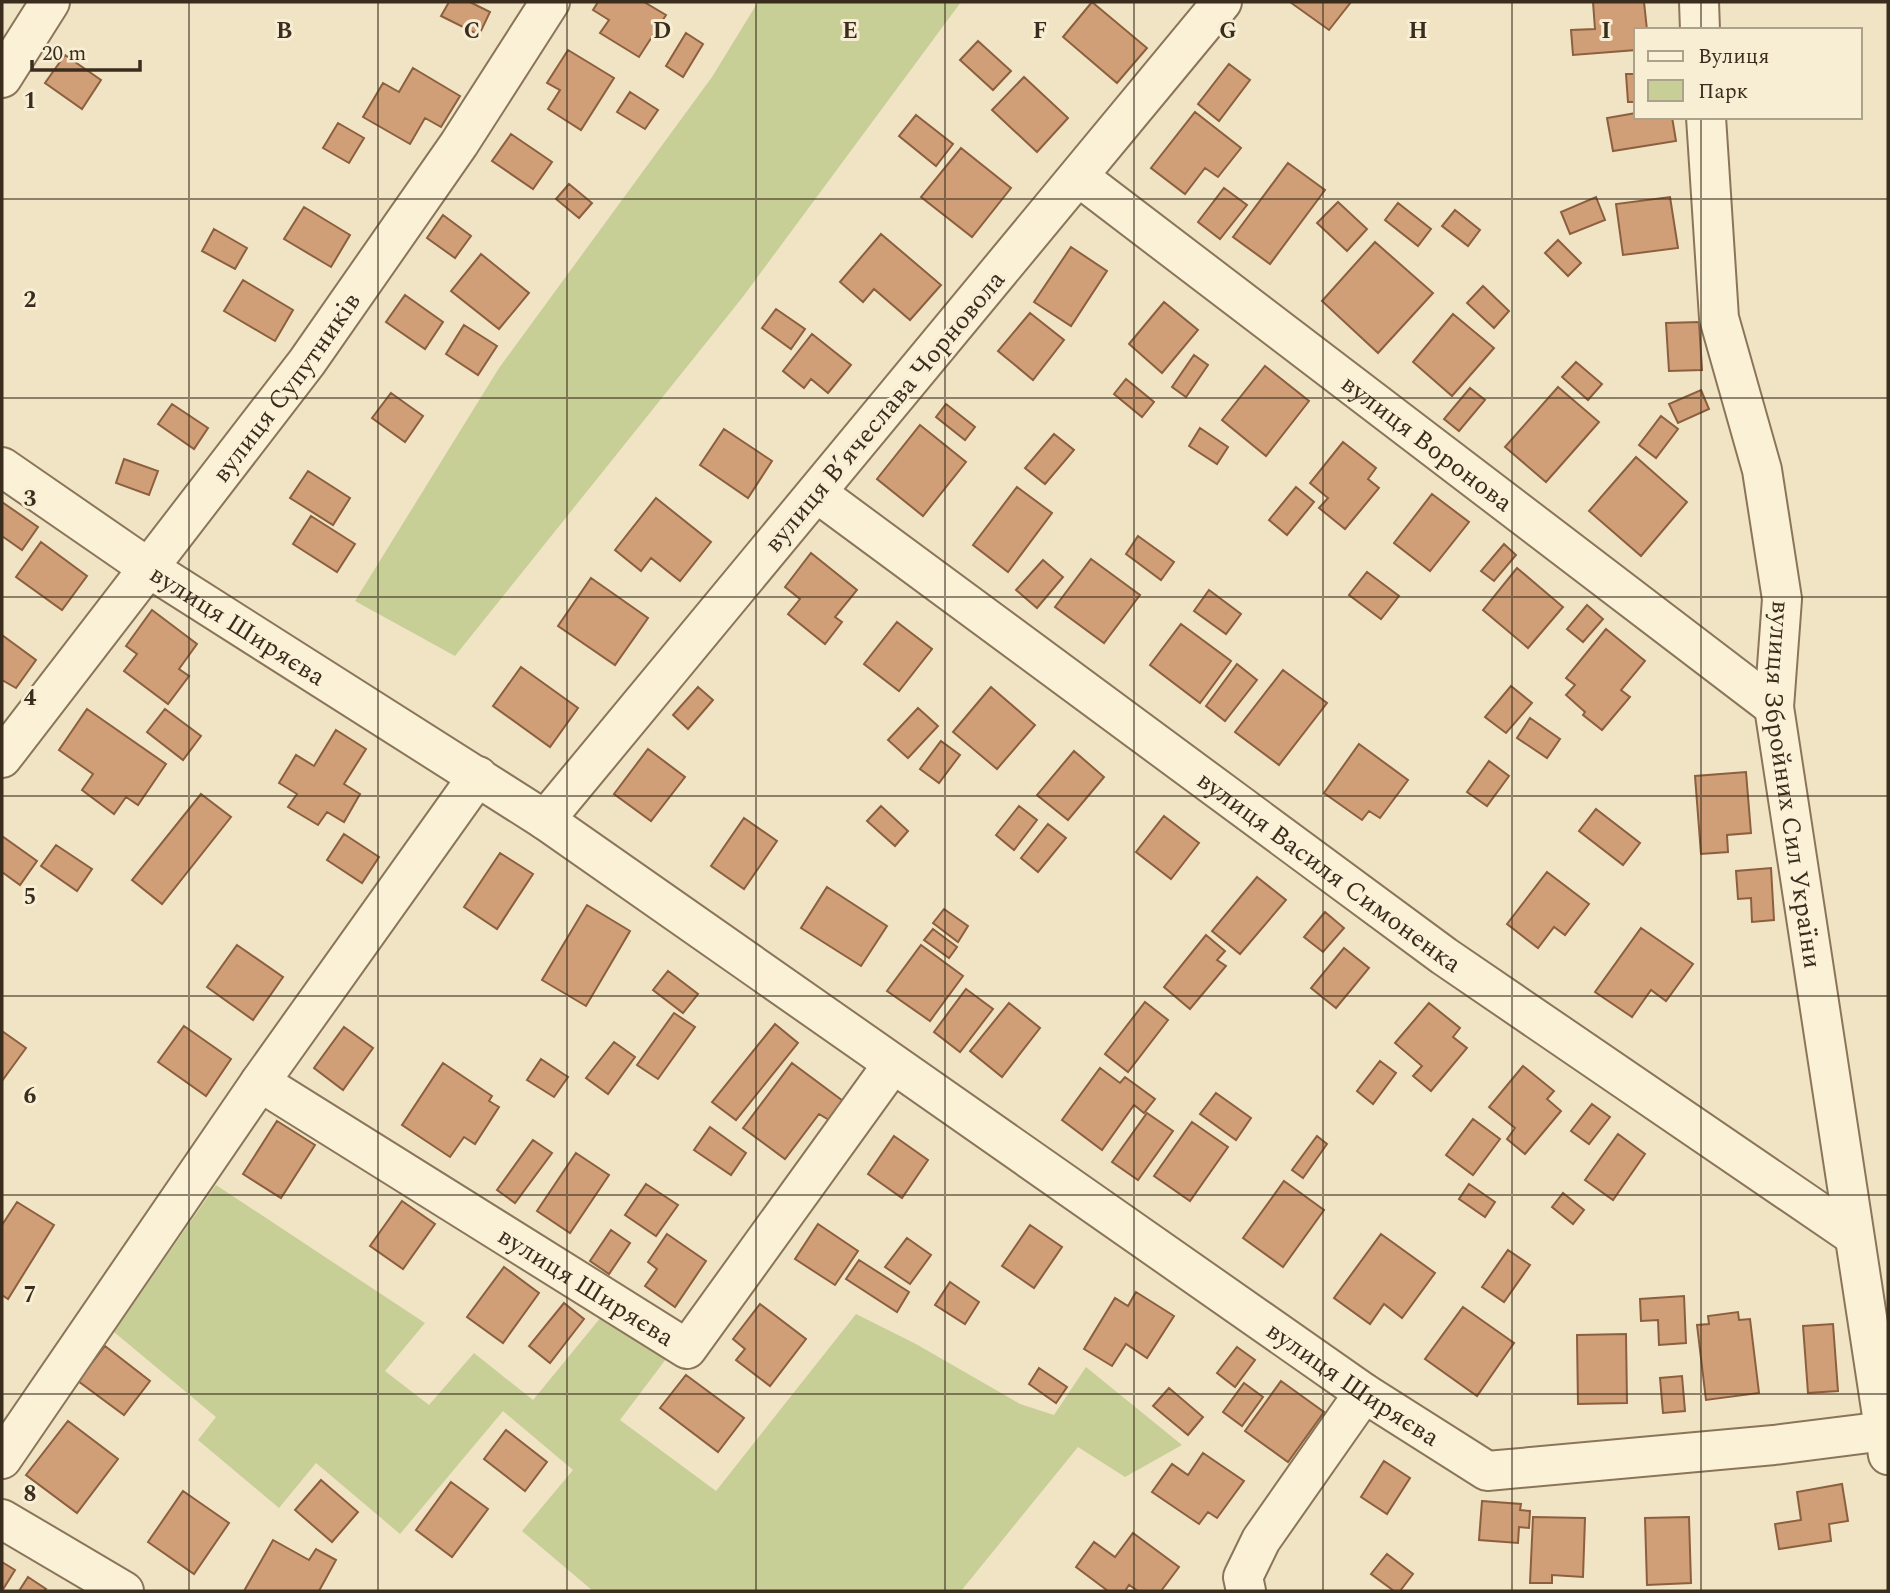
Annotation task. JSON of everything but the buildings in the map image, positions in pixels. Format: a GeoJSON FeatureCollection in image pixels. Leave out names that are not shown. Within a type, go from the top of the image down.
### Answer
{"type":"FeatureCollection","features":[{"type":"Feature","properties":{"kind":"street"},"geometry":{"type":"LineString","coordinates":[[2,78],[13,35],[50,2]]}},
{"type":"Feature","properties":{"kind":"street","name":"вулиця Супутників"},"geometry":{"type":"LineString","coordinates":[[2,758],[307,362],[459,144],[550,2]]}},
{"type":"Feature","properties":{"kind":"street","name":"вулиця Вʼячеслава Чорновола"},"geometry":{"type":"LineString","coordinates":[[545,820],[1222,2]]}},
{"type":"Feature","properties":{"kind":"street"},"geometry":{"type":"LineString","coordinates":[[1699,2],[1700,28]]}},
{"type":"Feature","properties":{"kind":"street","name":"вулиця Збройних Сил України"},"geometry":{"type":"LineString","coordinates":[[1706,119],[1719,318],[1762,470],[1782,599],[1774,707],[1886,1443]]}},
{"type":"Feature","properties":{"kind":"street","name":"вулиця Воронова"},"geometry":{"type":"LineString","coordinates":[[1079,177],[1774,707]]}},
{"type":"Feature","properties":{"kind":"street","name":"вулиця Ширяєва"},"geometry":{"type":"LineString","coordinates":[[2,467],[147,567],[545,820],[1364,1394],[1487,1471],[1774,1445],[1886,1443]]}},
{"type":"Feature","properties":{"kind":"street","name":"вулиця Василя Симоненка"},"geometry":{"type":"LineString","coordinates":[[817,493],[1444,956],[1854,1236]]}},
{"type":"Feature","properties":{"kind":"street"},"geometry":{"type":"LineString","coordinates":[[2,1459],[260,1082],[478,776]]}},
{"type":"Feature","properties":{"kind":"street","name":"вулиця Ширяєва"},"geometry":{"type":"LineString","coordinates":[[260,1082],[687,1349],[892,1065]]}},
{"type":"Feature","properties":{"kind":"street"},"geometry":{"type":"LineString","coordinates":[[1239,1586],[1261,1540],[1364,1394]]}},
{"type":"Feature","properties":{"kind":"street"},"geometry":{"type":"LineString","coordinates":[[2,1519],[124,1591]]}},
{"type":"Feature","properties":{"kind":"green space"},"geometry":{"type":"Polygon","coordinates":[[[758,2],[961,2],[742,298],[455,656],[355,601],[499,368],[712,77],[758,2]]]}},
{"type":"Feature","properties":{"kind":"green space"},"geometry":{"type":"Polygon","coordinates":[[[216,1185],[425,1323],[385,1371],[429,1405],[474,1353],[533,1400],[606,1311],[669,1355],[620,1420],[716,1491],[856,1314],[916,1344],[1020,1404],[1054,1415],[1086,1367],[1182,1445],[1125,1477],[1078,1447],[961,1591],[593,1591],[522,1531],[573,1470],[503,1411],[400,1534],[316,1463],[279,1508],[198,1440],[216,1417],[114,1332],[216,1185]]]}}]}
